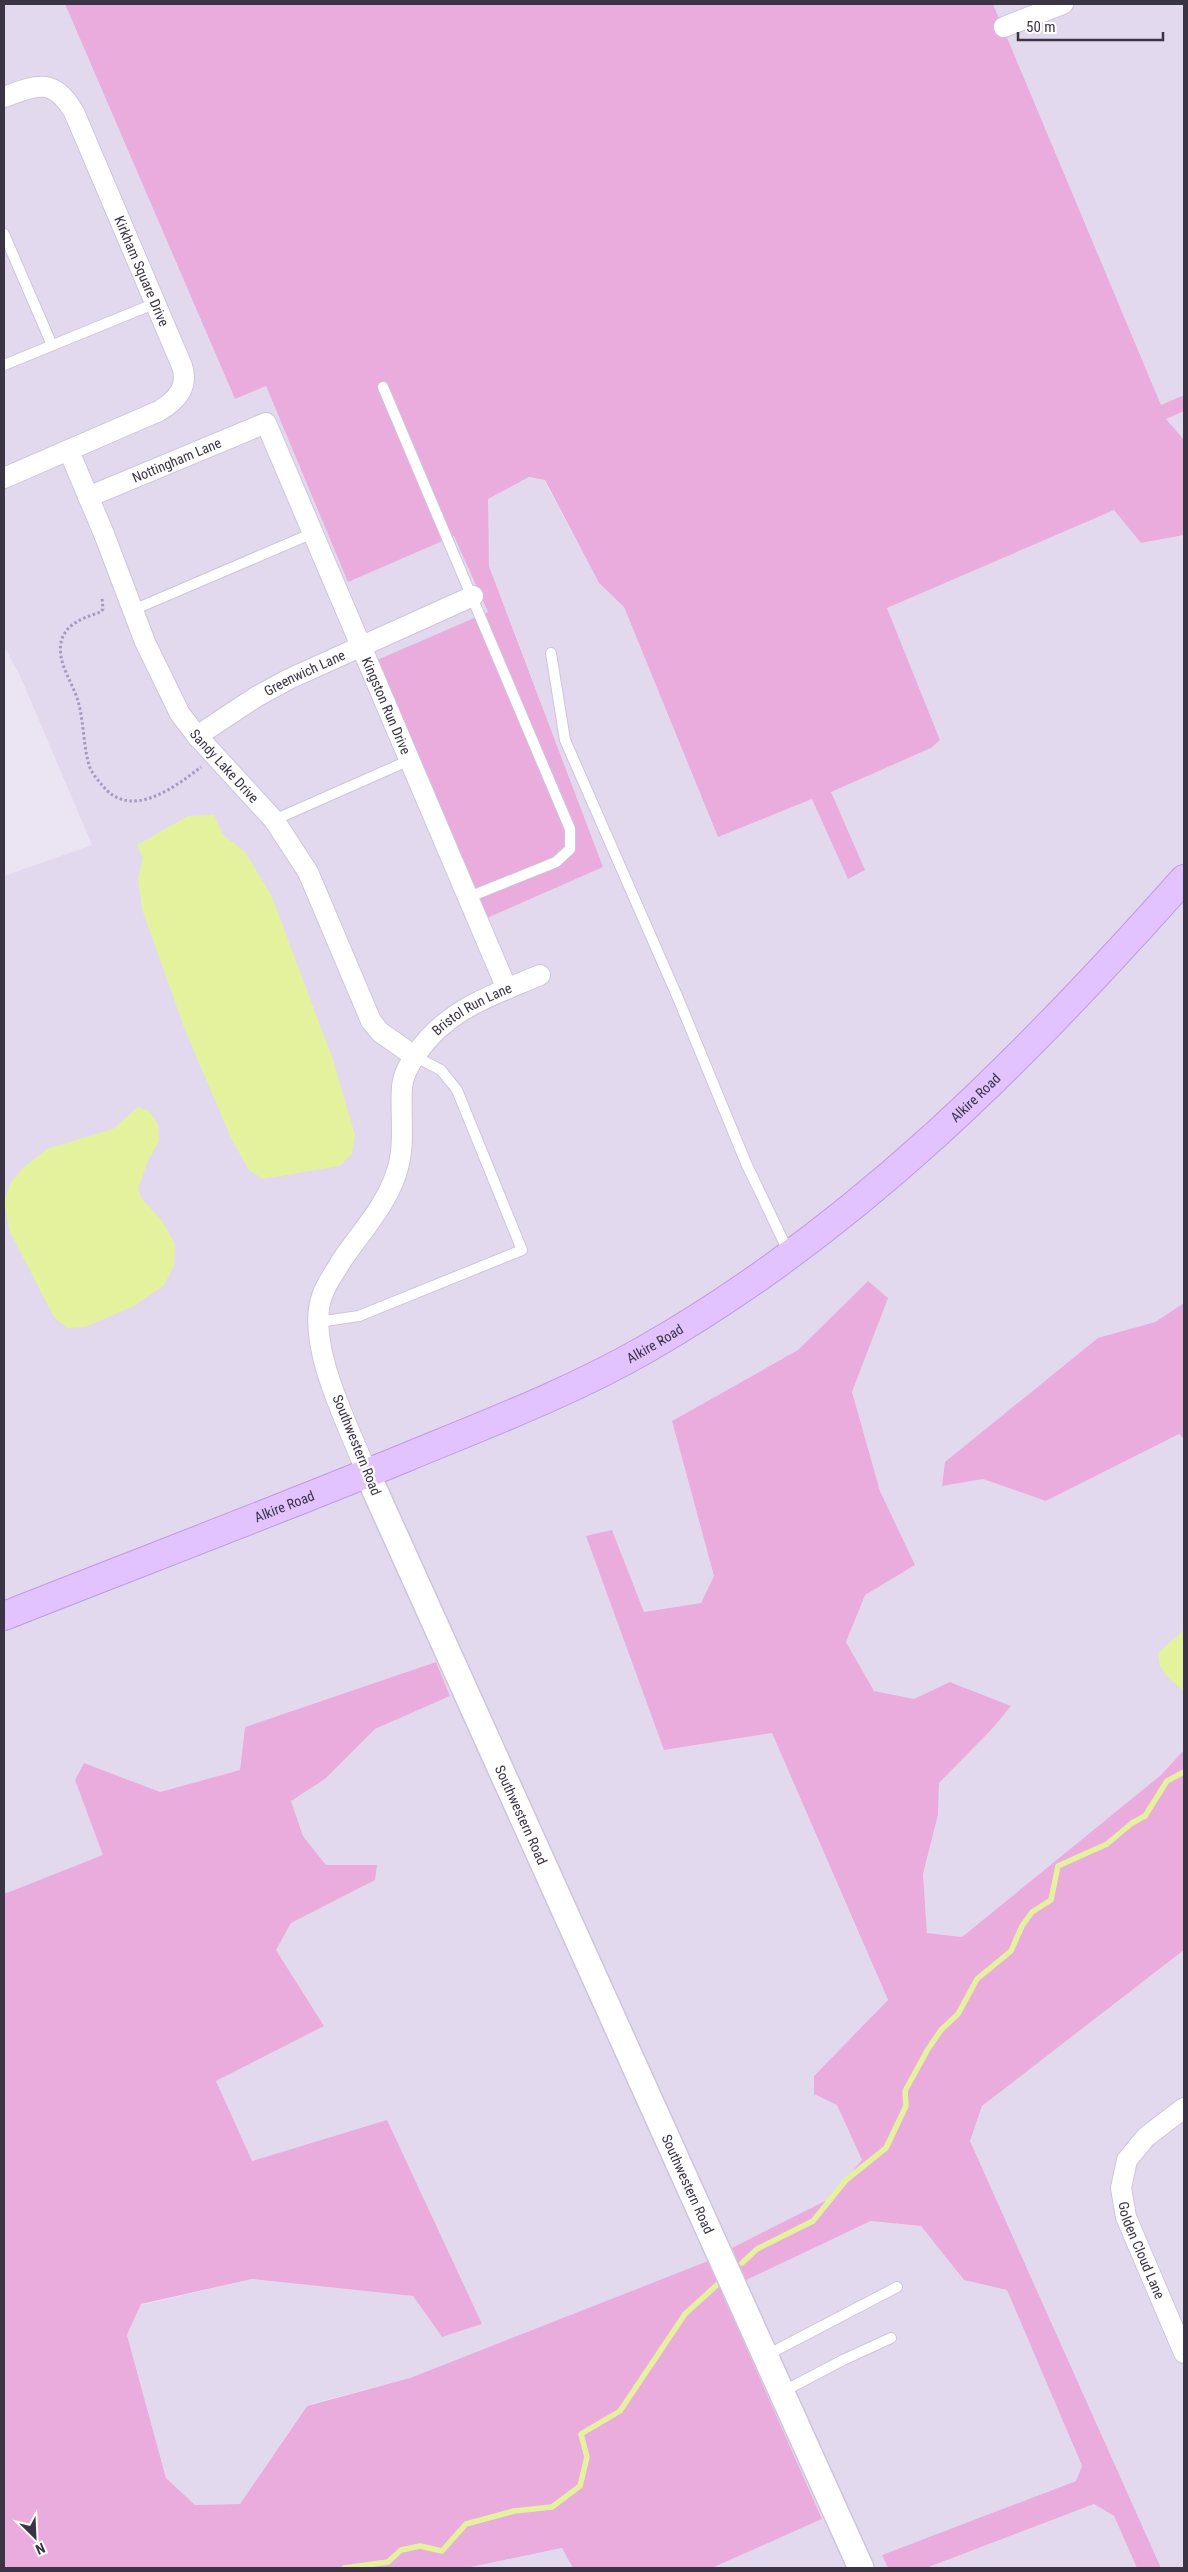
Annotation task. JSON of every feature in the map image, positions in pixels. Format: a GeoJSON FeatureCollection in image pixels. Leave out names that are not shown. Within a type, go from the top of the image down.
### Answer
{"type":"FeatureCollection","features":[{"type":"Feature","properties":{"kind":"main road","name":"Alkire Road"},"geometry":{"type":"LineString","coordinates":[[4,1616],[367,1473],[614,1367],[698,1318],[791,1256],[880,1184],[990,1086],[1064,1010],[1184,879]]}},
{"type":"Feature","properties":{"kind":"street"},"geometry":{"type":"LineString","coordinates":[[1004,28],[1063,4]]}},
{"type":"Feature","properties":{"kind":"street","name":"Kirkham Square Drive"},"geometry":{"type":"LineString","coordinates":[[4,97],[22,90],[46,86],[63,94],[74,112],[185,374],[182,390],[169,405],[159,411],[4,478]]}},
{"type":"Feature","properties":{"kind":"street","name":"Nottingham Lane"},"geometry":{"type":"LineString","coordinates":[[88,497],[266,423]]}},
{"type":"Feature","properties":{"kind":"street","name":"Kingston Run Drive"},"geometry":{"type":"LineString","coordinates":[[266,423],[507,989]]}},
{"type":"Feature","properties":{"kind":"street","name":"Sandy Lake Drive"},"geometry":{"type":"LineString","coordinates":[[69,451],[145,642],[180,714],[197,736],[274,820],[308,872],[371,1021],[380,1032],[414,1056]]}},
{"type":"Feature","properties":{"kind":"street","name":"Greenwich Lane"},"geometry":{"type":"LineString","coordinates":[[197,736],[256,696],[289,678],[473,596]]}},
{"type":"Feature","properties":{"kind":"street","name":"Bristol Run Lane"},"geometry":{"type":"LineString","coordinates":[[414,1056],[429,1036],[446,1020],[507,989],[540,975]]}},
{"type":"Feature","properties":{"kind":"street","name":"Southwestern Road"},"geometry":{"type":"LineString","coordinates":[[414,1056],[402,1086],[401,1150],[397,1172],[388,1195],[332,1277],[322,1297],[318,1322],[320,1350],[367,1473],[860,2568]]}},
{"type":"Feature","properties":{"kind":"street","name":"Golden Cloud Lane"},"geometry":{"type":"LineString","coordinates":[[1184,2108],[1146,2137],[1127,2160],[1120,2188],[1126,2217],[1184,2353]]}},
{"type":"Feature","properties":{"kind":"lane"},"geometry":{"type":"LineString","coordinates":[[4,234],[52,345]]}},
{"type":"Feature","properties":{"kind":"lane"},"geometry":{"type":"LineString","coordinates":[[4,365],[156,303]]}},
{"type":"Feature","properties":{"kind":"lane"},"geometry":{"type":"LineString","coordinates":[[383,387],[570,829],[570,849],[556,862],[469,897]]}},
{"type":"Feature","properties":{"kind":"lane"},"geometry":{"type":"LineString","coordinates":[[133,610],[313,533]]}},
{"type":"Feature","properties":{"kind":"lane"},"geometry":{"type":"LineString","coordinates":[[551,653],[565,740],[678,998],[746,1163],[791,1256]]}},
{"type":"Feature","properties":{"kind":"lane"},"geometry":{"type":"LineString","coordinates":[[274,820],[410,760]]}},
{"type":"Feature","properties":{"kind":"lane"},"geometry":{"type":"LineString","coordinates":[[318,1322],[359,1316],[522,1250],[457,1090],[441,1070],[414,1056]]}},
{"type":"Feature","properties":{"kind":"lane"},"geometry":{"type":"LineString","coordinates":[[765,2356],[897,2287]]}},
{"type":"Feature","properties":{"kind":"lane"},"geometry":{"type":"LineString","coordinates":[[782,2392],[843,2360],[891,2338]]}},
{"type":"Feature","properties":{"kind":"path"},"geometry":{"type":"LineString","coordinates":[[102,599],[104,609],[74,623],[65,633],[61,643],[61,660],[78,701],[90,768],[97,779],[108,793],[119,799],[147,800],[175,787],[215,755]]}},
{"type":"Feature","properties":{"kind":"shaded area"},"geometry":{"type":"Polygon","coordinates":[[[4,4],[65,4],[235,399],[266,386],[348,581],[454,535],[488,612],[378,660],[603,867],[489,565],[487,499],[529,477],[544,480],[599,583],[624,607],[718,837],[812,799],[865,870],[830,792],[931,748],[940,740],[887,608],[1114,509],[1141,543],[1184,535],[1184,1303],[1155,1322],[1098,1339],[942,1486],[983,1479],[1046,1501],[1179,1434],[1184,1439],[1184,1750],[1161,1775],[962,1937],[927,1933],[923,1874],[938,1815],[939,1783],[992,1729],[1010,1706],[951,1682],[914,1699],[874,1691],[846,1642],[864,1595],[915,1565],[880,1491],[852,1392],[887,1298],[868,1281],[798,1350],[672,1421],[714,1576],[701,1603],[644,1612],[612,1530],[664,1750],[772,1733],[888,2001],[814,2076],[814,2094],[837,2105],[862,2160],[827,2200],[708,2261],[410,2378],[307,2405],[240,2504],[195,2505],[166,2478],[127,2335],[141,2305],[252,2279],[413,2296],[442,2337],[482,2324],[251,2161],[216,2081],[324,2026],[276,1950],[291,1923],[375,1879],[377,1865],[326,1865],[303,1836],[291,1801],[325,1779],[375,1729],[450,1696],[436,1662],[245,1727],[240,1770],[160,1792],[84,1763],[75,1780],[104,1855],[4,1894],[4,876],[92,845],[21,678],[4,646],[4,4]]]}},
{"type":"Feature","properties":{"kind":"shaded area"},"geometry":{"type":"Polygon","coordinates":[[[65,4],[993,4],[1161,405],[1184,395],[1184,411],[1166,419],[1184,440],[1184,535],[1141,543],[1114,510],[887,608],[940,740],[931,748],[831,792],[865,870],[848,879],[812,799],[718,837],[624,607],[599,583],[545,480],[529,477],[488,499],[489,566],[603,867],[487,918],[377,660],[488,612],[454,536],[348,582],[266,386],[235,399],[65,4]]]}},
{"type":"Feature","properties":{"kind":"shaded area"},"geometry":{"type":"Polygon","coordinates":[[[993,4],[1184,4],[1184,395],[1161,405],[993,4]]]}},
{"type":"Feature","properties":{"kind":"shaded area"},"geometry":{"type":"Polygon","coordinates":[[[1184,411],[1184,440],[1166,419],[1184,411]]]}},
{"type":"Feature","properties":{"kind":"shaded area"},"geometry":{"type":"Polygon","coordinates":[[[214,815],[223,835],[245,852],[272,897],[333,1060],[355,1135],[352,1154],[339,1166],[263,1179],[249,1170],[232,1140],[185,1030],[142,909],[138,878],[143,858],[137,845],[188,816],[214,815]]]}},
{"type":"Feature","properties":{"kind":"shaded area"},"geometry":{"type":"Polygon","coordinates":[[[138,1107],[149,1111],[158,1125],[159,1141],[148,1161],[138,1188],[141,1198],[162,1221],[175,1244],[174,1265],[164,1285],[134,1306],[85,1327],[67,1328],[54,1317],[10,1232],[4,1202],[11,1182],[23,1168],[47,1149],[113,1129],[138,1107]]]}},
{"type":"Feature","properties":{"kind":"shaded area"},"geometry":{"type":"Polygon","coordinates":[[[868,1281],[888,1298],[852,1392],[880,1491],[915,1565],[865,1595],[846,1642],[874,1691],[914,1699],[950,1682],[1011,1706],[992,1729],[939,1783],[938,1815],[923,1874],[927,1933],[962,1937],[1161,1775],[1184,1750],[1184,1950],[982,2106],[970,2141],[1161,2568],[1137,2568],[1114,2516],[1094,2504],[926,2568],[888,2568],[882,2555],[1076,2481],[1082,2466],[1007,2290],[964,2280],[921,2226],[871,2221],[744,2281],[732,2248],[827,2200],[862,2160],[837,2105],[814,2094],[814,2076],[888,2000],[772,1733],[664,1750],[586,1536],[612,1530],[644,1612],[701,1603],[714,1576],[672,1421],[798,1350],[868,1281]]]}},
{"type":"Feature","properties":{"kind":"shaded area"},"geometry":{"type":"Polygon","coordinates":[[[1184,1303],[1184,1439],[1179,1434],[1046,1501],[983,1479],[942,1486],[945,1462],[1098,1338],[1155,1322],[1184,1303]]]}},
{"type":"Feature","properties":{"kind":"shaded area"},"geometry":{"type":"Polygon","coordinates":[[[1184,1630],[1184,1691],[1165,1674],[1160,1664],[1159,1652],[1184,1630]]]}},
{"type":"Feature","properties":{"kind":"shaded area"},"geometry":{"type":"Polygon","coordinates":[[[436,1662],[450,1696],[375,1729],[325,1779],[291,1801],[303,1836],[326,1865],[377,1865],[375,1880],[291,1923],[276,1950],[324,2026],[216,2081],[252,2161],[387,2120],[482,2324],[442,2337],[413,2296],[252,2279],[141,2304],[127,2335],[166,2478],[195,2505],[240,2504],[307,2406],[410,2378],[708,2261],[822,2519],[712,2568],[573,2568],[562,2548],[466,2568],[4,2568],[4,1894],[103,1855],[75,1780],[84,1763],[160,1792],[240,1770],[245,1727],[436,1662]]]}},
{"type":"Feature","properties":{"kind":"shaded area"},"geometry":{"type":"Polygon","coordinates":[[[1184,1950],[1184,2568],[1161,2568],[970,2141],[982,2106],[1184,1950]]]}},
{"type":"Feature","properties":{"kind":"shaded area"},"geometry":{"type":"Polygon","coordinates":[[[872,2221],[921,2226],[964,2280],[1007,2289],[1082,2467],[1076,2481],[882,2555],[888,2568],[712,2568],[822,2519],[721,2291],[872,2221]]]}},
{"type":"Feature","properties":{"kind":"shaded area"},"geometry":{"type":"Polygon","coordinates":[[[1094,2504],[1114,2516],[1137,2568],[926,2568],[1094,2504]]]}},
{"type":"Feature","properties":{"kind":"shaded area"},"geometry":{"type":"Polygon","coordinates":[[[563,2548],[573,2568],[466,2568],[563,2548]]]}},
{"type":"Feature","properties":{"kind":"waterway"},"geometry":{"type":"LineString","coordinates":[[742,2263],[757,2249],[813,2221],[846,2180],[886,2148],[906,2106],[905,2091],[928,2049],[941,2030],[958,2014],[977,1979],[1011,1951],[1022,1926],[1032,1912],[1051,1900],[1058,1866],[1107,1844],[1132,1823],[1145,1816],[1167,1781],[1184,1772]]}},
{"type":"Feature","properties":{"kind":"waterway"},"geometry":{"type":"LineString","coordinates":[[344,2568],[388,2562],[401,2550],[420,2546],[442,2551],[466,2524],[514,2511],[552,2507],[580,2486],[587,2457],[581,2434],[620,2411],[685,2314],[718,2284]]}}]}
